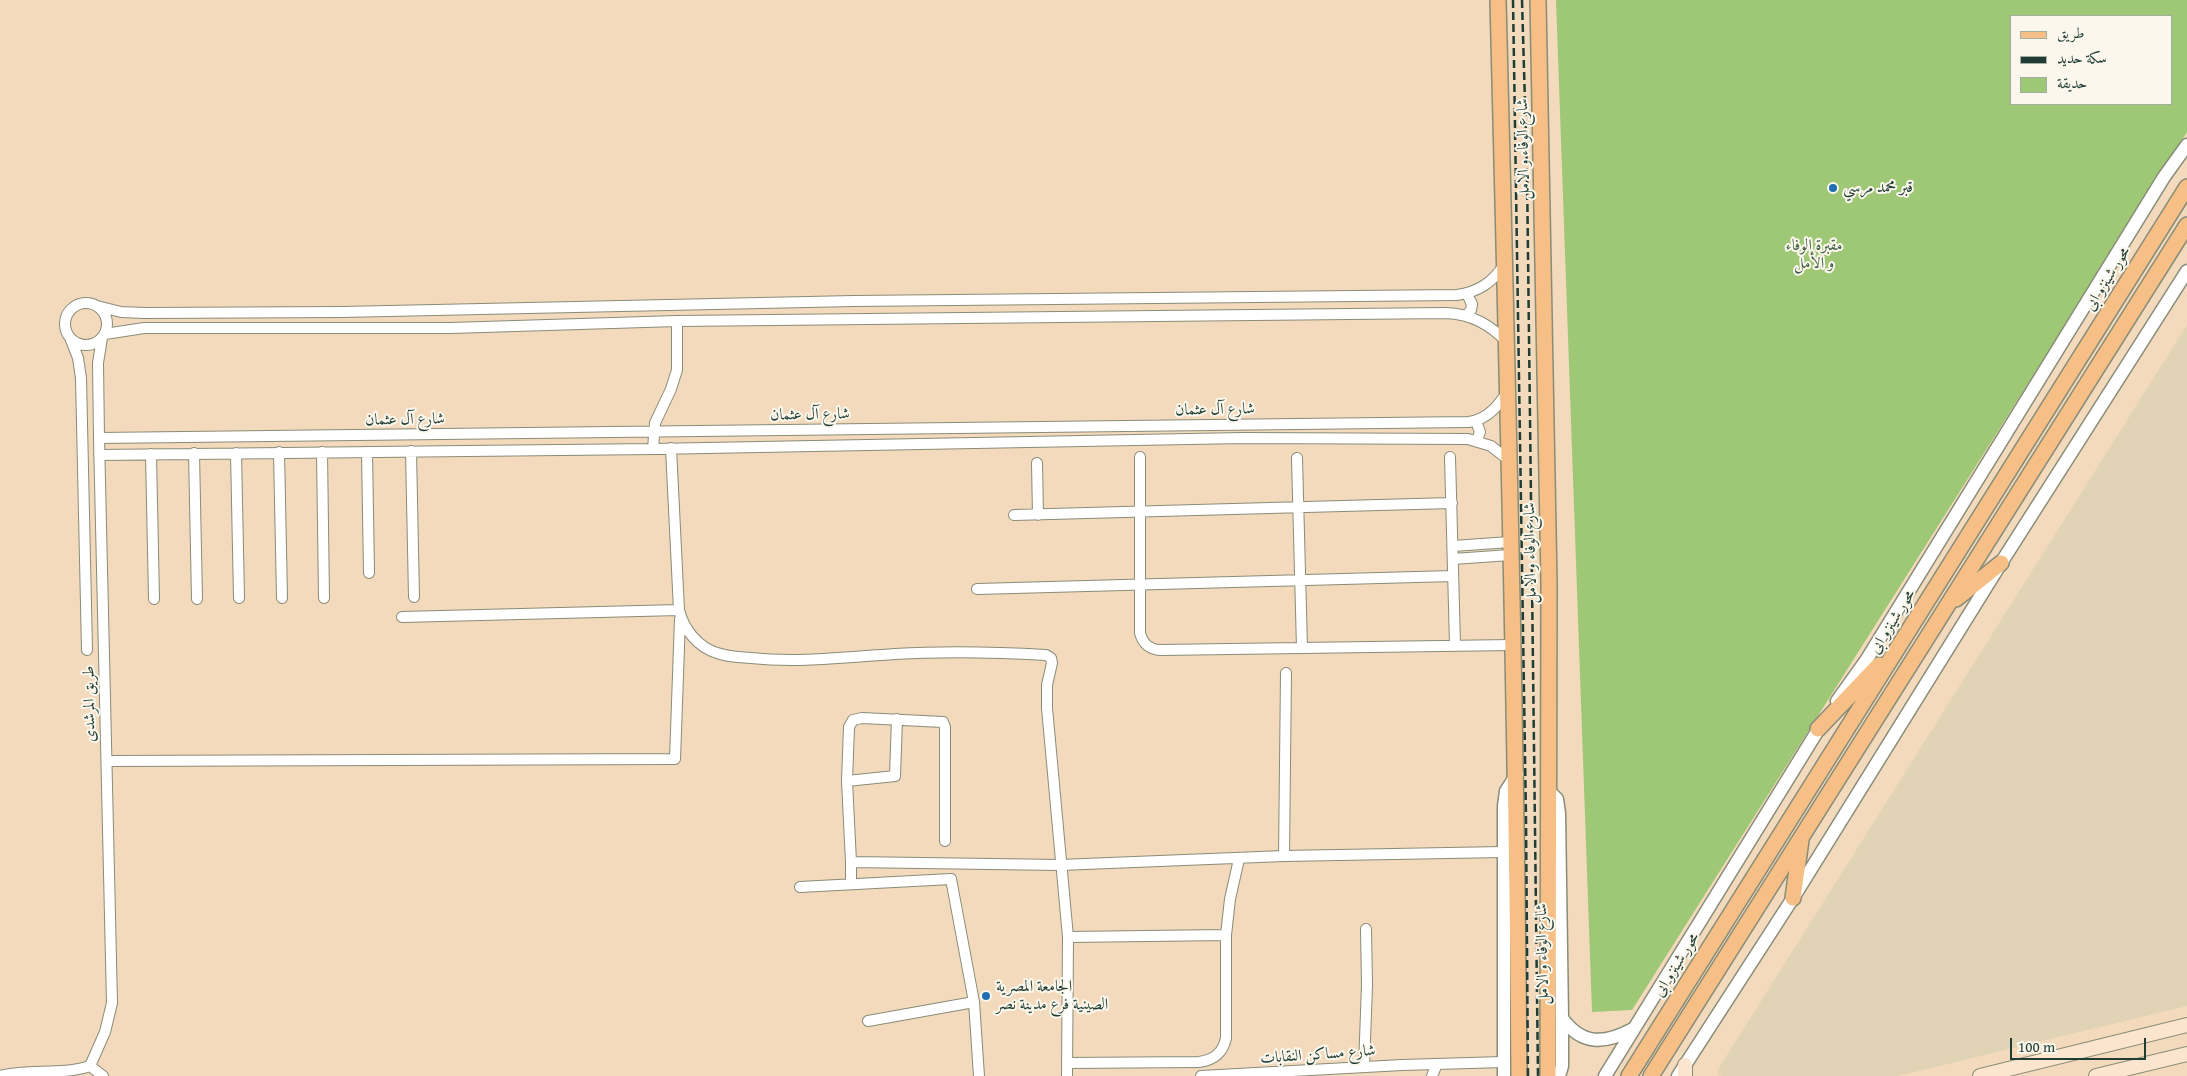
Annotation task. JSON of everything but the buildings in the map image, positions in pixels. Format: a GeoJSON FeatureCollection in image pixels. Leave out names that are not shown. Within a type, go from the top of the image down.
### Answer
{"type":"FeatureCollection","features":[{"type":"Feature","properties":{"kind":"main road","name":"شارع الوفاء و الامل"},"geometry":{"type":"LineString","coordinates":[[1498,0],[1510,461],[1512,644],[1517,774]]}},
{"type":"Feature","properties":{"kind":"main road","name":"شارع الوفاء و الامل"},"geometry":{"type":"LineString","coordinates":[[1538,0],[1549,582],[1548,790]]}},
{"type":"Feature","properties":{"kind":"main road","name":"محور شينزو ابى"},"geometry":{"type":"LineString","coordinates":[[1628,1076],[2187,188]]}},
{"type":"Feature","properties":{"kind":"main road"},"geometry":{"type":"LineString","coordinates":[[1651,1076],[1801,835],[2187,225]]}},
{"type":"Feature","properties":{"kind":"main road"},"geometry":{"type":"LineString","coordinates":[[1946,606],[2001,563]]}},
{"type":"Feature","properties":{"kind":"main road"},"geometry":{"type":"LineString","coordinates":[[1818,729],[1902,640]]}},
{"type":"Feature","properties":{"kind":"main road"},"geometry":{"type":"LineString","coordinates":[[1517,774],[1519,1075]]}},
{"type":"Feature","properties":{"kind":"main road"},"geometry":{"type":"LineString","coordinates":[[1548,790],[1551,1075]]}},
{"type":"Feature","properties":{"kind":"main road"},"geometry":{"type":"LineString","coordinates":[[1793,898],[1801,835]]}},
{"type":"Feature","properties":{"kind":"main road"},"geometry":{"type":"LineString","coordinates":[[1980,1076],[2187,1025]]}},
{"type":"Feature","properties":{"kind":"main road"},"geometry":{"type":"LineString","coordinates":[[2096,1076],[2187,1054]]}},
{"type":"Feature","properties":{"kind":"street"},"geometry":{"type":"LineString","coordinates":[[1605,1076],[1818,729],[1867,659],[2159,186],[2187,145]]}},
{"type":"Feature","properties":{"kind":"street"},"geometry":{"type":"LineString","coordinates":[[1505,264],[1492,280],[1467,294],[1436,296],[854,301],[352,312],[145,313],[121,312],[86,303],[70,309],[64,325],[71,340],[80,345],[90,345],[103,336],[144,328],[451,328],[677,321],[1446,313],[1466,316],[1492,328],[1507,342]]}},
{"type":"Feature","properties":{"kind":"street"},"geometry":{"type":"LineString","coordinates":[[1682,1072],[1793,898],[2001,563],[2187,271]]}},
{"type":"Feature","properties":{"kind":"street"},"geometry":{"type":"LineString","coordinates":[[1466,316],[1471,310],[1472,304],[1467,294]]}},
{"type":"Feature","properties":{"kind":"street"},"geometry":{"type":"LineString","coordinates":[[854,301],[854,319]]}},
{"type":"Feature","properties":{"kind":"street"},"geometry":{"type":"LineString","coordinates":[[97,306],[106,318],[103,336]]}},
{"type":"Feature","properties":{"kind":"street"},"geometry":{"type":"LineString","coordinates":[[653,448],[653,432],[658,414],[671,389],[677,370],[677,321]]}},
{"type":"Feature","properties":{"kind":"street","name":"طريق المرشدى"},"geometry":{"type":"LineString","coordinates":[[90,1066],[105,1032],[112,1003],[98,438],[98,364],[103,336]]}},
{"type":"Feature","properties":{"kind":"street","name":"طريق المرشدى"},"geometry":{"type":"LineString","coordinates":[[71,340],[78,358],[81,378],[87,650]]}},
{"type":"Feature","properties":{"kind":"street"},"geometry":{"type":"LineString","coordinates":[[1476,440],[1480,432],[1476,421],[1494,410],[1508,390]]}},
{"type":"Feature","properties":{"kind":"street","name":"شارع آل عثمان"},"geometry":{"type":"LineString","coordinates":[[98,438],[1476,421]]}},
{"type":"Feature","properties":{"kind":"street"},"geometry":{"type":"LineString","coordinates":[[131,454],[126,447],[127,441],[132,438]]}},
{"type":"Feature","properties":{"kind":"street","name":"شارع آل عثمان"},"geometry":{"type":"LineString","coordinates":[[99,455],[1243,438],[1476,440],[1497,450],[1510,461]]}},
{"type":"Feature","properties":{"kind":"street"},"geometry":{"type":"LineString","coordinates":[[107,761],[676,759],[680,613],[670,448]]}},
{"type":"Feature","properties":{"kind":"street"},"geometry":{"type":"LineString","coordinates":[[411,451],[414,596]]}},
{"type":"Feature","properties":{"kind":"street"},"geometry":{"type":"LineString","coordinates":[[279,452],[282,598]]}},
{"type":"Feature","properties":{"kind":"street"},"geometry":{"type":"LineString","coordinates":[[322,452],[324,598]]}},
{"type":"Feature","properties":{"kind":"street"},"geometry":{"type":"LineString","coordinates":[[367,452],[369,573]]}},
{"type":"Feature","properties":{"kind":"street"},"geometry":{"type":"LineString","coordinates":[[236,453],[239,598]]}},
{"type":"Feature","properties":{"kind":"street"},"geometry":{"type":"LineString","coordinates":[[151,454],[154,599]]}},
{"type":"Feature","properties":{"kind":"street"},"geometry":{"type":"LineString","coordinates":[[194,454],[197,599]]}},
{"type":"Feature","properties":{"kind":"street"},"geometry":{"type":"LineString","coordinates":[[1140,457],[1140,632],[1145,643],[1154,650],[1512,644]]}},
{"type":"Feature","properties":{"kind":"street"},"geometry":{"type":"LineString","coordinates":[[1450,457],[1455,645]]}},
{"type":"Feature","properties":{"kind":"street"},"geometry":{"type":"LineString","coordinates":[[1297,458],[1302,648]]}},
{"type":"Feature","properties":{"kind":"street"},"geometry":{"type":"LineString","coordinates":[[1037,463],[1038,515]]}},
{"type":"Feature","properties":{"kind":"street"},"geometry":{"type":"LineString","coordinates":[[1014,515],[1141,510],[1452,503]]}},
{"type":"Feature","properties":{"kind":"street"},"geometry":{"type":"LineString","coordinates":[[1453,546],[1477,544],[1510,549]]}},
{"type":"Feature","properties":{"kind":"street"},"geometry":{"type":"LineString","coordinates":[[1477,544],[1478,558]]}},
{"type":"Feature","properties":{"kind":"street"},"geometry":{"type":"LineString","coordinates":[[1453,559],[1478,558],[1510,549]]}},
{"type":"Feature","properties":{"kind":"street"},"geometry":{"type":"LineString","coordinates":[[977,589],[1454,576]]}},
{"type":"Feature","properties":{"kind":"street"},"geometry":{"type":"LineString","coordinates":[[402,617],[680,613]]}},
{"type":"Feature","properties":{"kind":"street"},"geometry":{"type":"LineString","coordinates":[[680,613],[686,628],[694,639],[704,647],[730,656],[782,661],[928,653],[990,652],[1048,656],[1052,663],[1048,685],[1047,708],[1068,937],[1067,1076]]}},
{"type":"Feature","properties":{"kind":"street"},"geometry":{"type":"LineString","coordinates":[[1284,856],[1286,673]]}},
{"type":"Feature","properties":{"kind":"street"},"geometry":{"type":"LineString","coordinates":[[851,884],[846,781],[849,727],[853,720],[862,718],[943,722],[945,727],[946,841]]}},
{"type":"Feature","properties":{"kind":"street"},"geometry":{"type":"LineString","coordinates":[[846,781],[895,776],[897,719]]}},
{"type":"Feature","properties":{"kind":"street","name":"شارع الوفاء و الامل"},"geometry":{"type":"LineString","coordinates":[[1504,1076],[1503,852],[1506,791],[1517,774]]}},
{"type":"Feature","properties":{"kind":"street","name":"شارع الوفاء و الامل"},"geometry":{"type":"LineString","coordinates":[[1548,790],[1556,799],[1559,813],[1562,1018],[1572,1030],[1592,1039],[1613,1039],[1635,1028]]}},
{"type":"Feature","properties":{"kind":"street"},"geometry":{"type":"LineString","coordinates":[[851,862],[1060,864],[1284,856],[1503,852]]}},
{"type":"Feature","properties":{"kind":"street"},"geometry":{"type":"LineString","coordinates":[[1067,1063],[1199,1062],[1214,1058],[1220,1052],[1226,1038],[1226,935],[1230,899],[1239,859]]}},
{"type":"Feature","properties":{"kind":"street"},"geometry":{"type":"LineString","coordinates":[[800,887],[951,879],[974,1002],[979,1076]]}},
{"type":"Feature","properties":{"kind":"street"},"geometry":{"type":"LineString","coordinates":[[1366,929],[1368,1070]]}},
{"type":"Feature","properties":{"kind":"street"},"geometry":{"type":"LineString","coordinates":[[1068,937],[1226,935]]}},
{"type":"Feature","properties":{"kind":"street"},"geometry":{"type":"LineString","coordinates":[[868,1021],[974,1002]]}},
{"type":"Feature","properties":{"kind":"street"},"geometry":{"type":"LineString","coordinates":[[1551,1075],[1562,1066],[1562,1018]]}},
{"type":"Feature","properties":{"kind":"street","name":"شارع مساكن النقابات"},"geometry":{"type":"LineString","coordinates":[[1201,1076],[1368,1070],[1437,1064],[1504,1062]]}},
{"type":"Feature","properties":{"kind":"street"},"geometry":{"type":"LineString","coordinates":[[1432,1076],[1437,1064]]}},
{"type":"Feature","properties":{"kind":"street"},"geometry":{"type":"LineString","coordinates":[[0,1076],[16,1071],[58,1072],[90,1066],[103,1076]]}},
{"type":"Feature","properties":{"kind":"shaded area"},"geometry":{"type":"Polygon","coordinates":[[[2187,325],[2187,1006],[1898,1076],[1721,1076],[1717,1071],[2187,325]]]}},
{"type":"Feature","properties":{"kind":"green space","name":"مقبرة الوفاء و الأمل"},"geometry":{"type":"Polygon","coordinates":[[[1556,0],[2187,0],[2187,132],[1632,1010],[1592,1012],[1556,0]]]}},
{"type":"Feature","properties":{"kind":"railway"},"geometry":{"type":"LineString","coordinates":[[1513,0],[1526,818],[1528,1076]]}},
{"type":"Feature","properties":{"kind":"railway"},"geometry":{"type":"LineString","coordinates":[[1522,0],[1527,172],[1538,1076]]}},
{"type":"Feature","properties":{"kind":"place","name":"قبر محمد مرسي"},"geometry":{"type":"Point","coordinates":[1833,188]}},
{"type":"Feature","properties":{"kind":"place","name":"الجامعة المصرية الصينية فرع مدينة نصر"},"geometry":{"type":"Point","coordinates":[986,996]}}]}
